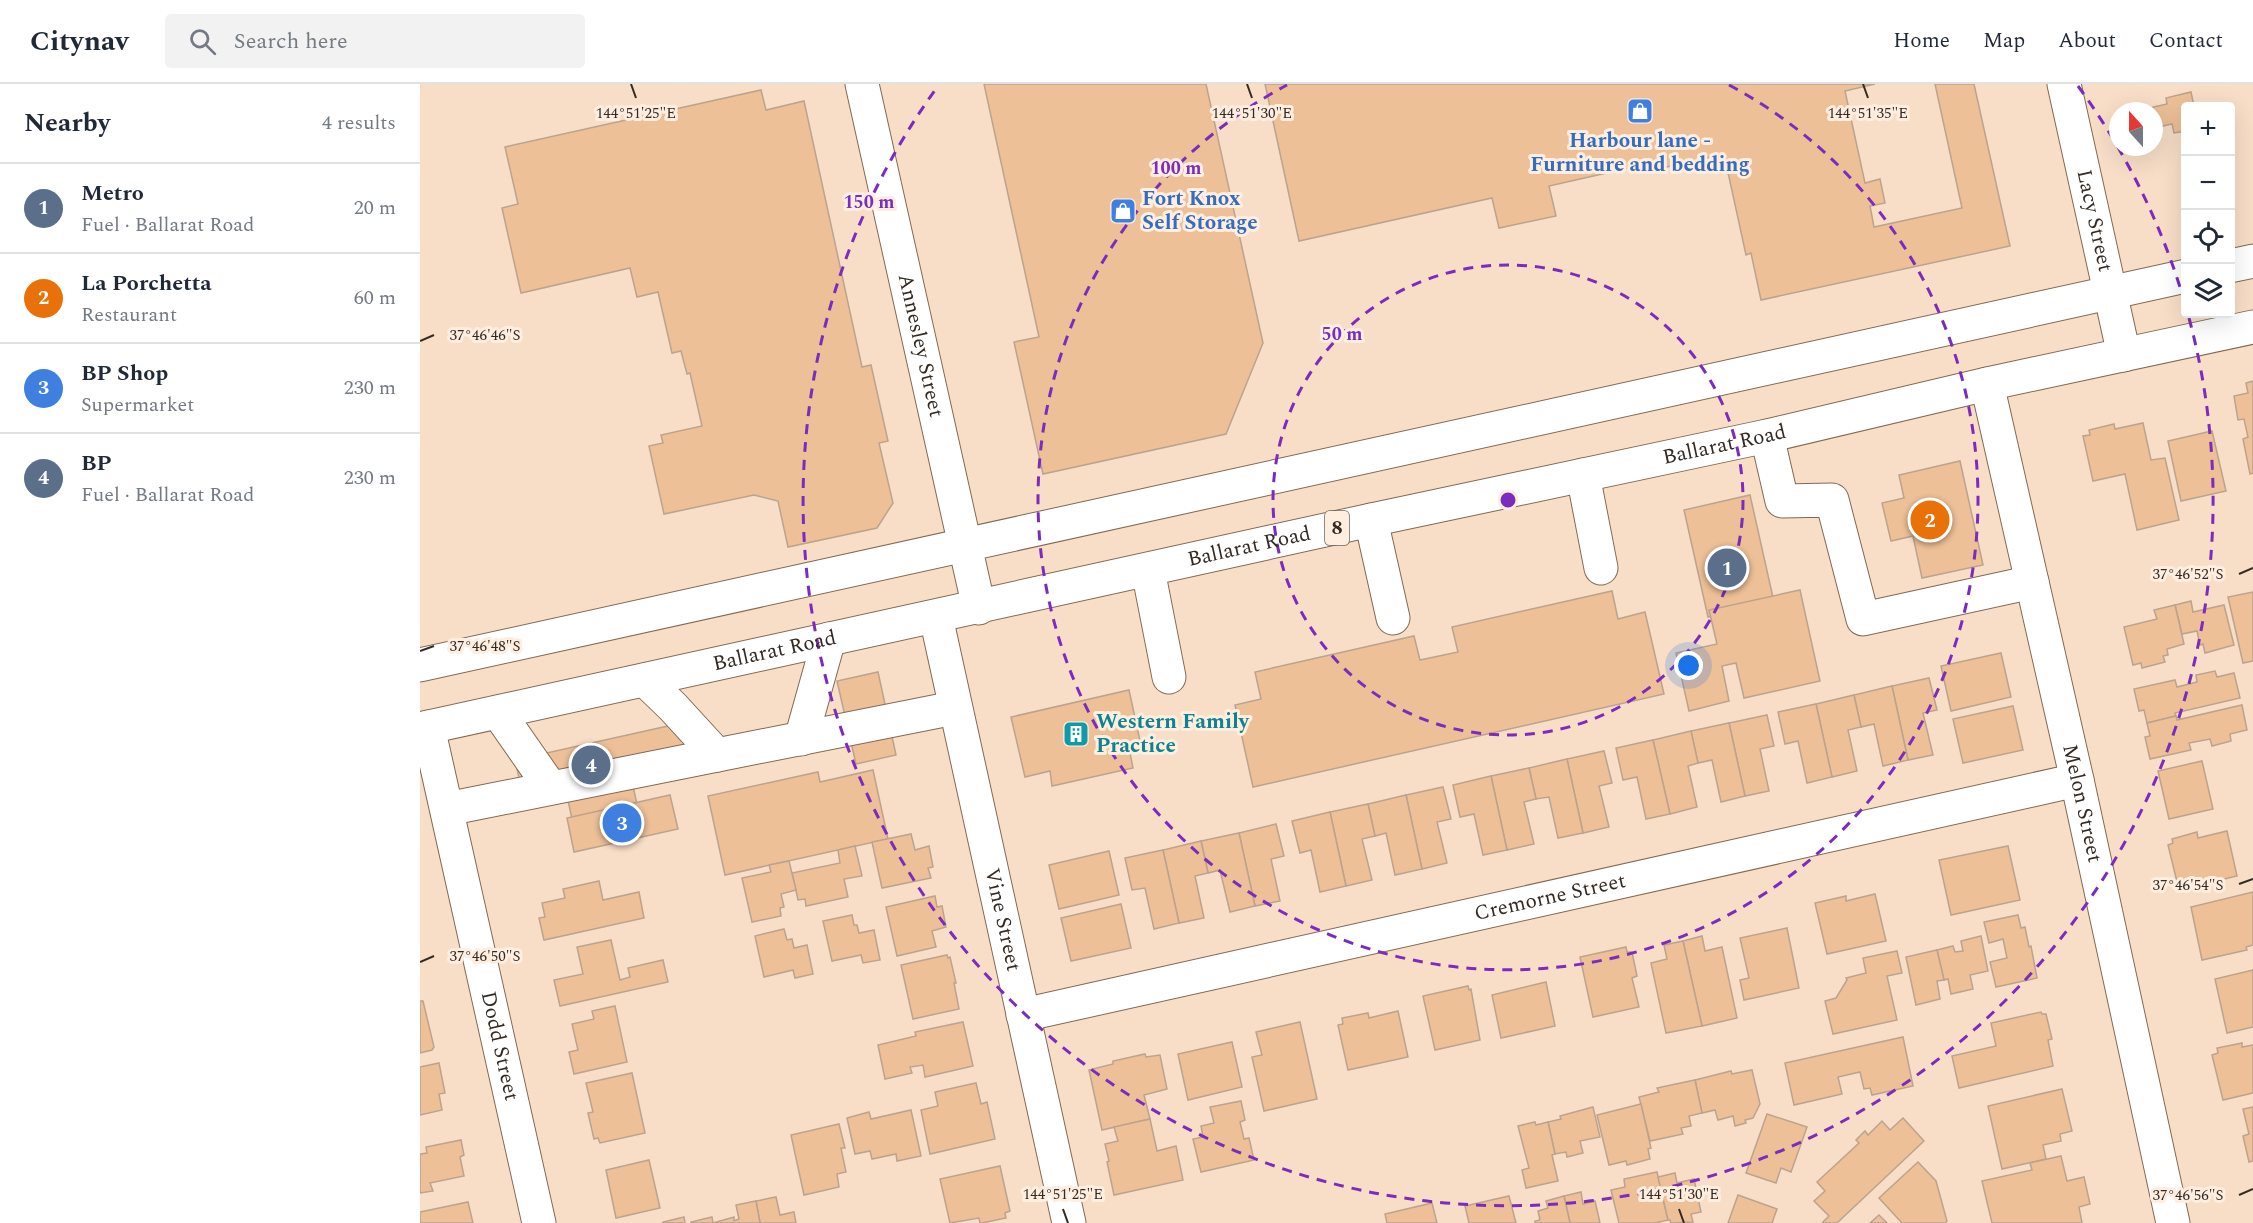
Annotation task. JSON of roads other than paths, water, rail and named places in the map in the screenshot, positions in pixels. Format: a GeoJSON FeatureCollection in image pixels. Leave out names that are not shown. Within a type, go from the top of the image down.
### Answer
{"type":"FeatureCollection","features":[{"type":"Feature","properties":{"kind":"main road","name":"Annesley Street"},"geometry":{"type":"LineString","coordinates":[[862,84],[979,608]]}},
{"type":"Feature","properties":{"kind":"main road","name":"Lacy Street"},"geometry":{"type":"LineString","coordinates":[[2064,84],[2124,355]]}},
{"type":"Feature","properties":{"kind":"main road"},"geometry":{"type":"LineString","coordinates":[[2235,265],[2253,261]]}},
{"type":"Feature","properties":{"kind":"main road"},"geometry":{"type":"LineString","coordinates":[[420,664],[2181,277]]}},
{"type":"Feature","properties":{"kind":"main road","name":"Ballarat Road"},"geometry":{"type":"LineString","coordinates":[[424,728],[979,608],[1371,520],[1767,436],[1987,384],[2253,327]]}},
{"type":"Feature","properties":{"kind":"main road","name":"Melon Street"},"geometry":{"type":"LineString","coordinates":[[1987,384],[2077,780],[2173,1223]]}},
{"type":"Feature","properties":{"kind":"main road"},"geometry":{"type":"LineString","coordinates":[[1767,436],[1782,501],[1832,500],[1863,619],[2032,582]]}},
{"type":"Feature","properties":{"kind":"main road"},"geometry":{"type":"LineString","coordinates":[[1583,475],[1601,568]]}},
{"type":"Feature","properties":{"kind":"main road"},"geometry":{"type":"LineString","coordinates":[[1371,520],[1393,618]]}},
{"type":"Feature","properties":{"kind":"main road"},"geometry":{"type":"LineString","coordinates":[[1148,570],[1169,678]]}},
{"type":"Feature","properties":{"kind":"main road","name":"Vine Street"},"geometry":{"type":"LineString","coordinates":[[936,617],[954,708],[1069,1223]]}},
{"type":"Feature","properties":{"kind":"main road"},"geometry":{"type":"LineString","coordinates":[[801,739],[830,639]]}},
{"type":"Feature","properties":{"kind":"main road"},"geometry":{"type":"LineString","coordinates":[[645,680],[717,755]]}},
{"type":"Feature","properties":{"kind":"main road"},"geometry":{"type":"LineString","coordinates":[[447,809],[954,708]]}},
{"type":"Feature","properties":{"kind":"main road"},"geometry":{"type":"LineString","coordinates":[[498,712],[551,788]]}},
{"type":"Feature","properties":{"kind":"main road","name":"Dodd Street"},"geometry":{"type":"LineString","coordinates":[[424,728],[447,809],[538,1223]]}},
{"type":"Feature","properties":{"kind":"main road","name":"Cremorne Street"},"geometry":{"type":"LineString","coordinates":[[1023,1015],[2077,780]]}},
{"type":"Feature","properties":{"kind":"place","name":"Harbour lane - Furniture and bedding"},"geometry":{"type":"Point","coordinates":[1640,111]}},
{"type":"Feature","properties":{"kind":"place","name":"Fort Knox Self Storage"},"geometry":{"type":"Point","coordinates":[1123,211]}},
{"type":"Feature","properties":{"kind":"place","name":"La Porchetta"},"geometry":{"type":"Point","coordinates":[1930,520]}},
{"type":"Feature","properties":{"kind":"place","name":"Metro"},"geometry":{"type":"Point","coordinates":[1727,568]}},
{"type":"Feature","properties":{"kind":"place","name":"Western Family Practice"},"geometry":{"type":"Point","coordinates":[1076,734]}},
{"type":"Feature","properties":{"kind":"place","name":"BP"},"geometry":{"type":"Point","coordinates":[591,765]}},
{"type":"Feature","properties":{"kind":"place","name":"BP Shop"},"geometry":{"type":"Point","coordinates":[622,823]}}]}
